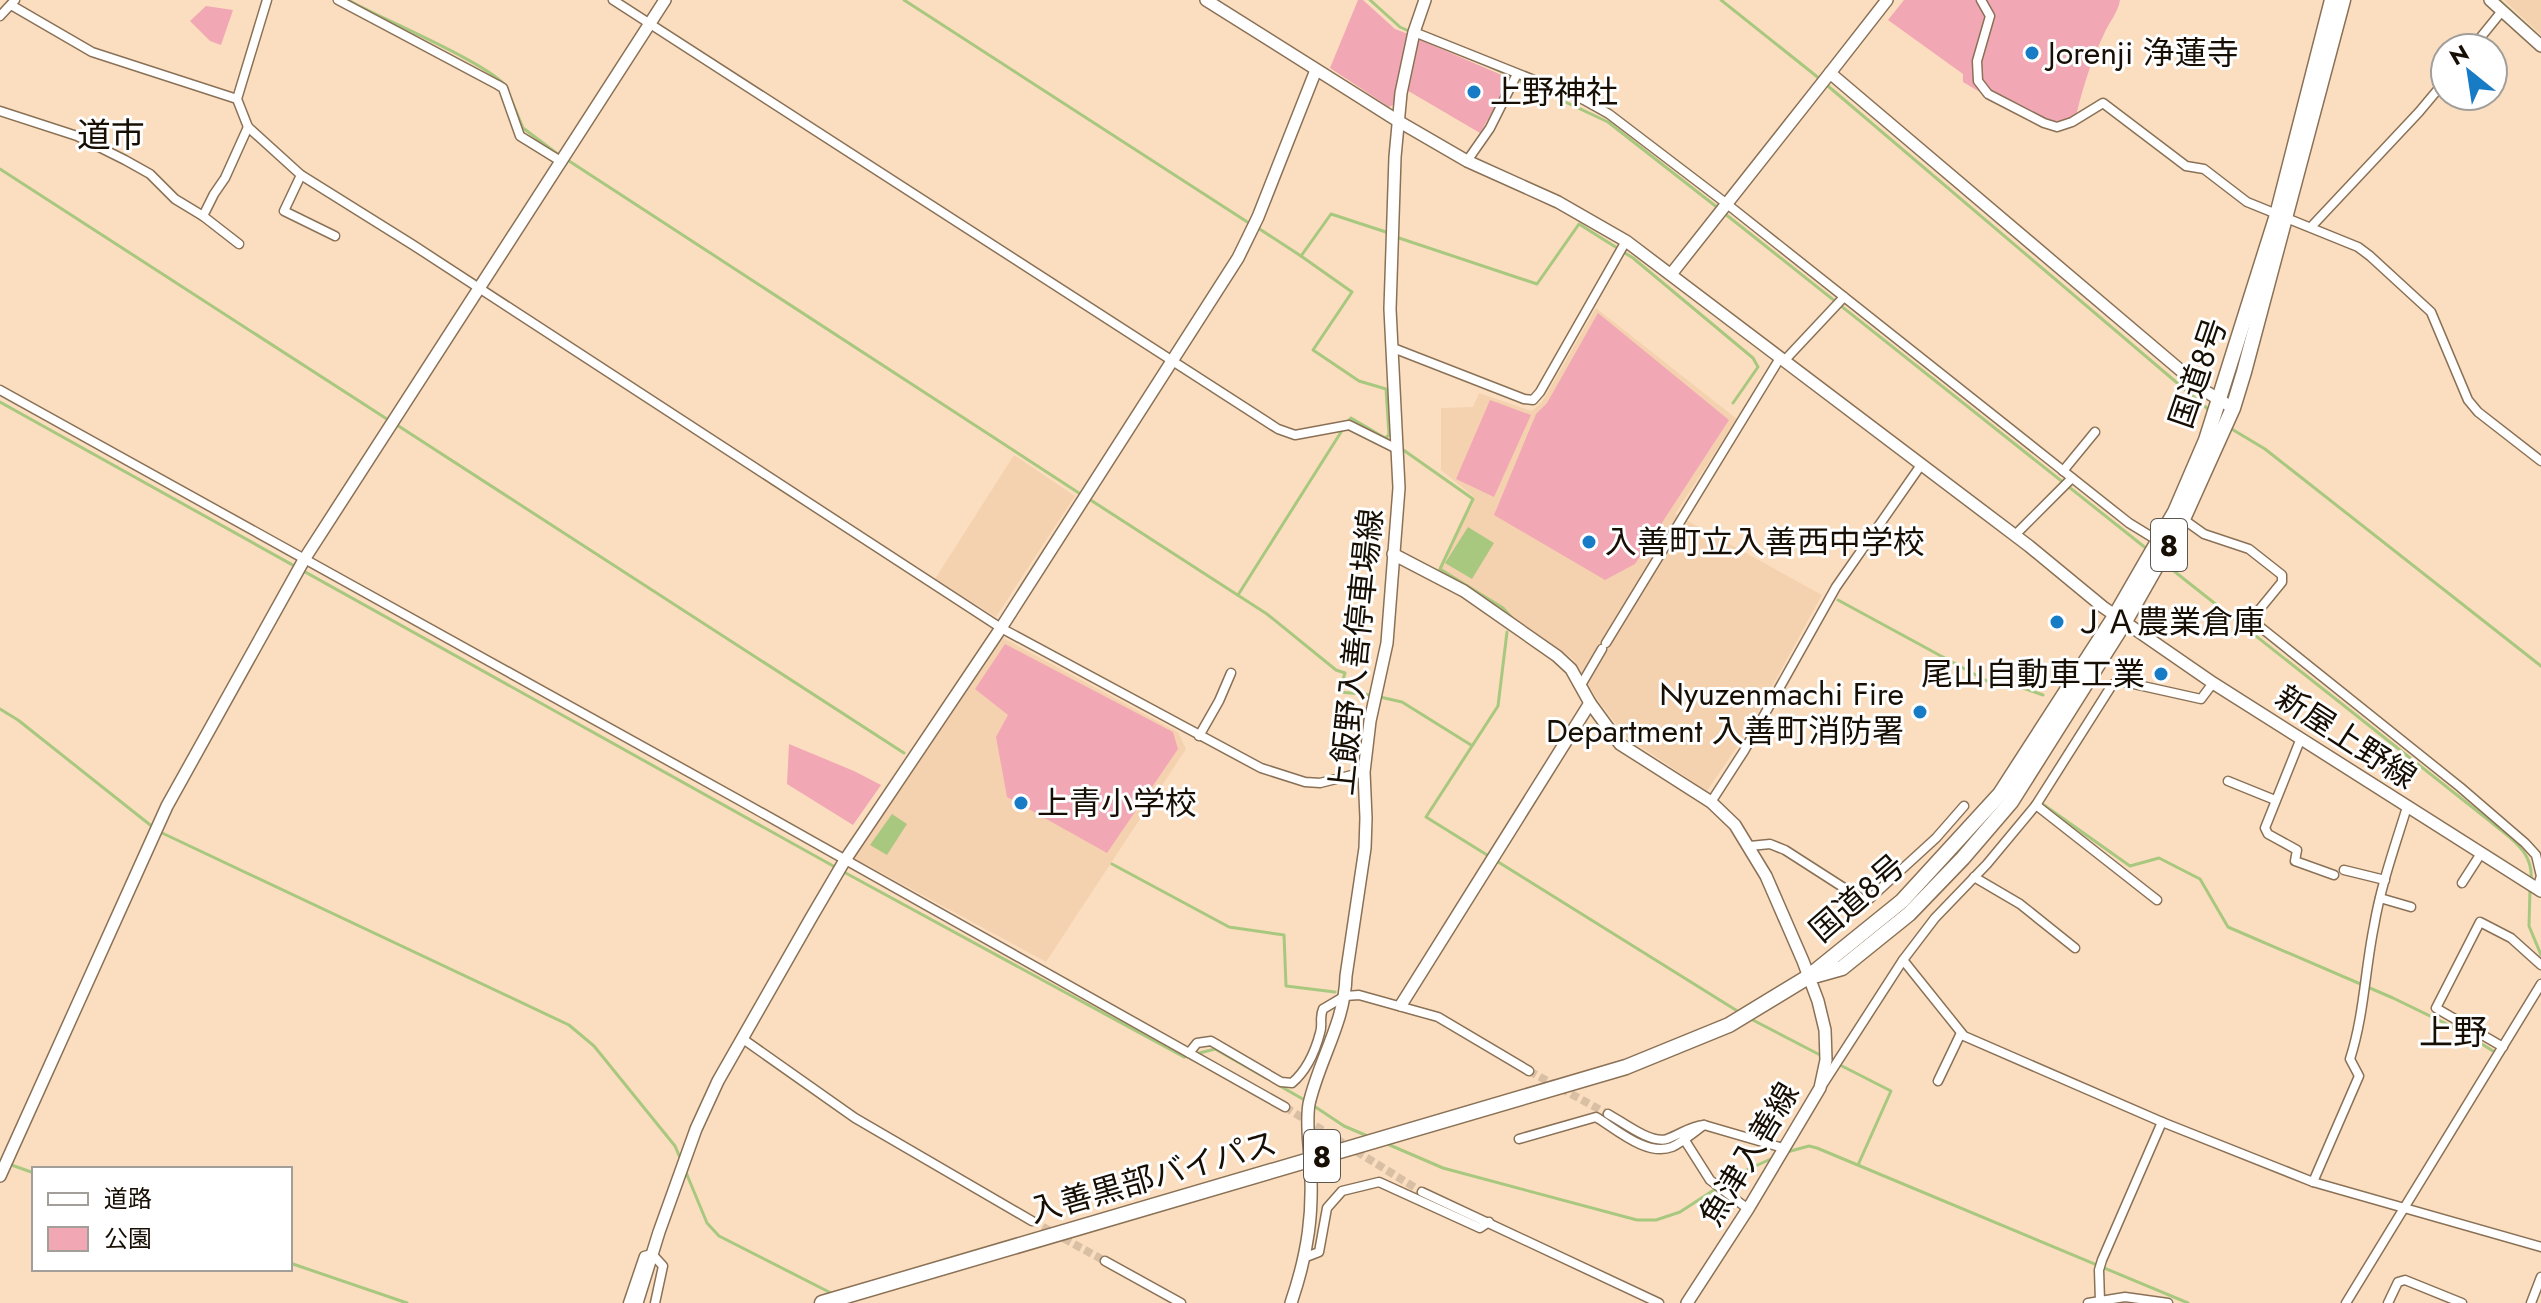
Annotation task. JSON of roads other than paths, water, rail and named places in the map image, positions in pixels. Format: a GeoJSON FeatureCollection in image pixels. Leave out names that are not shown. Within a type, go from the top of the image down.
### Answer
{"type":"FeatureCollection","features":[{"type":"Feature","properties":{"kind":"highway","name":"国道8号"},"geometry":{"type":"LineString","coordinates":[[2282,217],[2332,0]]}},
{"type":"Feature","properties":{"kind":"highway","name":"国道8号"},"geometry":{"type":"LineString","coordinates":[[2163,544],[2183,519],[2226,404],[2343,0]]}},
{"type":"Feature","properties":{"kind":"highway","name":"国道8号"},"geometry":{"type":"LineString","coordinates":[[1808,977],[1842,968],[1875,944],[1963,858],[2011,802],[2163,544],[2226,404]]}},
{"type":"Feature","properties":{"kind":"highway","name":"入善黒部バイパス"},"geometry":{"type":"LineString","coordinates":[[822,1303],[1638,1063],[1729,1025],[1808,977]]}},
{"type":"Feature","properties":{"kind":"street"},"geometry":{"type":"LineString","coordinates":[[267,0],[237,99],[248,127],[301,175],[1001,628],[1261,768],[1305,782],[1320,783],[1364,772]]}},
{"type":"Feature","properties":{"kind":"street"},"geometry":{"type":"LineString","coordinates":[[338,0],[503,88],[520,136],[562,162]]}},
{"type":"Feature","properties":{"kind":"street"},"geometry":{"type":"LineString","coordinates":[[613,0],[1278,429],[1295,435],[1349,425],[1397,449]]}},
{"type":"Feature","properties":{"kind":"street"},"geometry":{"type":"LineString","coordinates":[[0,1176],[167,806],[305,558],[665,0]]}},
{"type":"Feature","properties":{"kind":"street","name":"新屋上野線"},"geometry":{"type":"LineString","coordinates":[[1206,0],[1467,161],[1558,202],[1626,241],[2015,535],[2120,620],[2213,683],[2539,890]]}},
{"type":"Feature","properties":{"kind":"street","name":"上飯野入善停車場線"},"geometry":{"type":"LineString","coordinates":[[1291,1303],[1306,1257],[1310,1228],[1309,1107],[1317,1075],[1333,1041],[1345,996],[1349,947],[1365,848],[1364,772],[1370,721],[1387,643],[1399,488],[1389,263],[1401,93],[1414,32],[1425,0]]}},
{"type":"Feature","properties":{"kind":"street"},"geometry":{"type":"LineString","coordinates":[[1672,273],[1887,0]]}},
{"type":"Feature","properties":{"kind":"street"},"geometry":{"type":"LineString","coordinates":[[1981,0],[1990,16],[1977,61],[1978,81],[1988,94],[2057,127],[2072,122],[2103,103],[2186,166],[2204,169],[2247,202],[2358,247],[2431,312],[2468,400],[2478,412],[2541,461]]}},
{"type":"Feature","properties":{"kind":"street"},"geometry":{"type":"LineString","coordinates":[[2490,0],[2541,46]]}},
{"type":"Feature","properties":{"kind":"street"},"geometry":{"type":"LineString","coordinates":[[0,16],[13,2],[92,52],[237,99]]}},
{"type":"Feature","properties":{"kind":"street"},"geometry":{"type":"LineString","coordinates":[[2485,32],[2502,11]]}},
{"type":"Feature","properties":{"kind":"street"},"geometry":{"type":"LineString","coordinates":[[1414,32],[1584,100],[1609,114],[2129,523],[2163,544]]}},
{"type":"Feature","properties":{"kind":"street"},"geometry":{"type":"LineString","coordinates":[[637,1303],[696,1129],[718,1081],[845,860],[1001,628],[1238,258],[1258,217],[1316,70]]}},
{"type":"Feature","properties":{"kind":"street"},"geometry":{"type":"LineString","coordinates":[[1830,73],[2205,391],[2226,404]]}},
{"type":"Feature","properties":{"kind":"street"},"geometry":{"type":"LineString","coordinates":[[1467,161],[1490,128],[1517,74]]}},
{"type":"Feature","properties":{"kind":"street"},"geometry":{"type":"LineString","coordinates":[[2311,227],[2429,100]]}},
{"type":"Feature","properties":{"kind":"street"},"geometry":{"type":"LineString","coordinates":[[0,111],[77,136],[125,160],[150,174],[175,199],[239,244]]}},
{"type":"Feature","properties":{"kind":"street"},"geometry":{"type":"LineString","coordinates":[[203,216],[225,178],[248,127]]}},
{"type":"Feature","properties":{"kind":"street"},"geometry":{"type":"LineString","coordinates":[[301,175],[284,211],[335,236]]}},
{"type":"Feature","properties":{"kind":"street"},"geometry":{"type":"LineString","coordinates":[[1393,348],[1533,400],[1626,241]]}},
{"type":"Feature","properties":{"kind":"street"},"geometry":{"type":"LineString","coordinates":[[1581,685],[1782,360],[1844,297]]}},
{"type":"Feature","properties":{"kind":"street"},"geometry":{"type":"LineString","coordinates":[[0,390],[1285,1107]]}},
{"type":"Feature","properties":{"kind":"street"},"geometry":{"type":"LineString","coordinates":[[2063,471],[2095,432]]}},
{"type":"Feature","properties":{"kind":"street"},"geometry":{"type":"LineString","coordinates":[[1711,802],[1744,751],[1836,587],[1921,465]]}},
{"type":"Feature","properties":{"kind":"street"},"geometry":{"type":"LineString","coordinates":[[2015,535],[2072,478]]}},
{"type":"Feature","properties":{"kind":"street"},"geometry":{"type":"LineString","coordinates":[[2183,519],[2204,534],[2249,549],[2282,575],[2282,582],[2255,615],[2254,622],[2525,843],[2536,855],[2541,876],[2539,890]]}},
{"type":"Feature","properties":{"kind":"street","name":"魚津入善線"},"geometry":{"type":"LineString","coordinates":[[1393,554],[1464,591],[1557,656],[1571,669],[1590,703],[1620,744],[1711,802],[1735,825],[1766,876],[1818,1001],[1825,1030],[1826,1060],[1820,1088],[1748,1209],[1687,1303]]}},
{"type":"Feature","properties":{"kind":"street"},"geometry":{"type":"LineString","coordinates":[[1199,736],[1231,673]]}},
{"type":"Feature","properties":{"kind":"street"},"geometry":{"type":"LineString","coordinates":[[1820,1088],[1903,960],[1935,918],[2036,805],[2112,685],[2120,681],[2201,699],[2213,683]]}},
{"type":"Feature","properties":{"kind":"street"},"geometry":{"type":"LineString","coordinates":[[1401,1005],[1590,703]]}},
{"type":"Feature","properties":{"kind":"street"},"geometry":{"type":"LineString","coordinates":[[2301,738],[2265,828],[2268,834],[2297,850],[2295,861],[2334,875]]}},
{"type":"Feature","properties":{"kind":"street"},"geometry":{"type":"LineString","coordinates":[[2228,781],[2275,800]]}},
{"type":"Feature","properties":{"kind":"street"},"geometry":{"type":"LineString","coordinates":[[2036,805],[2157,900]]}},
{"type":"Feature","properties":{"kind":"street"},"geometry":{"type":"LineString","coordinates":[[1750,846],[1770,844],[1785,850],[1866,902],[1936,838],[1964,806]]}},
{"type":"Feature","properties":{"kind":"street"},"geometry":{"type":"LineString","coordinates":[[2313,1182],[2359,1076],[2350,1059],[2358,1035],[2380,898],[2407,807]]}},
{"type":"Feature","properties":{"kind":"street"},"geometry":{"type":"LineString","coordinates":[[2462,883],[2480,855]]}},
{"type":"Feature","properties":{"kind":"street"},"geometry":{"type":"LineString","coordinates":[[2344,870],[2385,880]]}},
{"type":"Feature","properties":{"kind":"street"},"geometry":{"type":"LineString","coordinates":[[1974,877],[2020,904],[2075,948]]}},
{"type":"Feature","properties":{"kind":"street"},"geometry":{"type":"LineString","coordinates":[[2380,898],[2411,907]]}},
{"type":"Feature","properties":{"kind":"street"},"geometry":{"type":"LineString","coordinates":[[2503,1047],[2436,1008],[2480,922],[2511,938],[2541,965]]}},
{"type":"Feature","properties":{"kind":"street"},"geometry":{"type":"LineString","coordinates":[[1903,960],[1919,984],[1961,1033],[2162,1122],[2313,1182],[2541,1247]]}},
{"type":"Feature","properties":{"kind":"street"},"geometry":{"type":"LineString","coordinates":[[2346,1303],[2541,984]]}},
{"type":"Feature","properties":{"kind":"street"},"geometry":{"type":"LineString","coordinates":[[1189,1053],[1197,1043],[1211,1041],[1281,1082],[1292,1083],[1304,1073],[1322,1030],[1320,1017],[1323,1009],[1345,996],[1359,995],[1438,1017],[1529,1071]]}},
{"type":"Feature","properties":{"kind":"street"},"geometry":{"type":"LineString","coordinates":[[1938,1081],[1961,1033]]}},
{"type":"Feature","properties":{"kind":"street"},"geometry":{"type":"LineString","coordinates":[[743,1039],[855,1118],[1032,1221]]}},
{"type":"Feature","properties":{"kind":"street"},"geometry":{"type":"LineString","coordinates":[[1608,1114],[1653,1139],[1664,1140],[1704,1125],[1783,1148]]}},
{"type":"Feature","properties":{"kind":"street"},"geometry":{"type":"LineString","coordinates":[[1519,1139],[1596,1117],[1645,1147],[1660,1150],[1672,1147],[1704,1125]]}},
{"type":"Feature","properties":{"kind":"street"},"geometry":{"type":"LineString","coordinates":[[2100,1301],[2099,1270],[2102,1260],[2162,1122]]}},
{"type":"Feature","properties":{"kind":"street"},"geometry":{"type":"LineString","coordinates":[[1684,1139],[1710,1180],[1748,1209]]}},
{"type":"Feature","properties":{"kind":"street"},"geometry":{"type":"LineString","coordinates":[[1306,1257],[1319,1252],[1327,1208],[1342,1191],[1379,1182],[1480,1228],[1489,1222]]}},
{"type":"Feature","properties":{"kind":"street"},"geometry":{"type":"LineString","coordinates":[[1422,1192],[1659,1303]]}},
{"type":"Feature","properties":{"kind":"street"},"geometry":{"type":"LineString","coordinates":[[628,1303],[644,1256],[652,1254]]}},
{"type":"Feature","properties":{"kind":"street"},"geometry":{"type":"LineString","coordinates":[[652,1254],[663,1266],[655,1303]]}},
{"type":"Feature","properties":{"kind":"street"},"geometry":{"type":"LineString","coordinates":[[1105,1261],[1181,1303]]}},
{"type":"Feature","properties":{"kind":"street"},"geometry":{"type":"LineString","coordinates":[[2531,1303],[2541,1277]]}},
{"type":"Feature","properties":{"kind":"street"},"geometry":{"type":"LineString","coordinates":[[2388,1303],[2398,1282],[2405,1280],[2462,1303]]}},
{"type":"Feature","properties":{"kind":"street"},"geometry":{"type":"LineString","coordinates":[[2088,1303],[2125,1297],[2168,1303]]}},
{"type":"Feature","properties":{"kind":"waterway"},"geometry":{"type":"LineString","coordinates":[[348,0],[481,67],[507,88]]}},
{"type":"Feature","properties":{"kind":"waterway"},"geometry":{"type":"LineString","coordinates":[[904,0],[1252,225]]}},
{"type":"Feature","properties":{"kind":"waterway"},"geometry":{"type":"LineString","coordinates":[[1370,0],[1400,27],[1411,32]]}},
{"type":"Feature","properties":{"kind":"waterway"},"geometry":{"type":"LineString","coordinates":[[1721,0],[1815,75],[2209,410]]}},
{"type":"Feature","properties":{"kind":"waterway"},"geometry":{"type":"LineString","coordinates":[[2499,0],[2535,33]]}},
{"type":"Feature","properties":{"kind":"waterway"},"geometry":{"type":"LineString","coordinates":[[1491,67],[1608,122],[1718,208]]}},
{"type":"Feature","properties":{"kind":"waterway"},"geometry":{"type":"LineString","coordinates":[[511,99],[523,128],[559,155]]}},
{"type":"Feature","properties":{"kind":"waterway"},"geometry":{"type":"LineString","coordinates":[[566,159],[1082,495]]}},
{"type":"Feature","properties":{"kind":"waterway"},"geometry":{"type":"LineString","coordinates":[[0,169],[390,421]]}},
{"type":"Feature","properties":{"kind":"waterway"},"geometry":{"type":"LineString","coordinates":[[1724,213],[2147,549]]}},
{"type":"Feature","properties":{"kind":"waterway"},"geometry":{"type":"LineString","coordinates":[[1258,228],[1301,256],[1331,214],[1389,233]]}},
{"type":"Feature","properties":{"kind":"waterway"},"geometry":{"type":"LineString","coordinates":[[1396,237],[1537,284],[1579,224],[1633,258],[1753,358],[1758,367],[1733,403]]}},
{"type":"Feature","properties":{"kind":"waterway"},"geometry":{"type":"LineString","coordinates":[[1301,256],[1352,292],[1313,350],[1359,381],[1386,389],[1389,435],[1385,438],[1351,418],[1347,423]]}},
{"type":"Feature","properties":{"kind":"waterway"},"geometry":{"type":"LineString","coordinates":[[0,402],[835,867]]}},
{"type":"Feature","properties":{"kind":"waterway"},"geometry":{"type":"LineString","coordinates":[[397,425],[904,753]]}},
{"type":"Feature","properties":{"kind":"waterway"},"geometry":{"type":"LineString","coordinates":[[2230,428],[2265,449],[2541,666]]}},
{"type":"Feature","properties":{"kind":"waterway"},"geometry":{"type":"LineString","coordinates":[[1238,595],[1343,429]]}},
{"type":"Feature","properties":{"kind":"waterway"},"geometry":{"type":"LineString","coordinates":[[1402,449],[1473,499],[1440,569],[1503,608],[1513,619]]}},
{"type":"Feature","properties":{"kind":"waterway"},"geometry":{"type":"LineString","coordinates":[[1089,499],[1267,614],[1336,670],[1345,673],[1339,692],[1373,695]]}},
{"type":"Feature","properties":{"kind":"waterway"},"geometry":{"type":"LineString","coordinates":[[2165,564],[2514,841],[2529,862],[2531,882]]}},
{"type":"Feature","properties":{"kind":"waterway"},"geometry":{"type":"LineString","coordinates":[[1838,600],[1987,681],[2009,683],[2043,695]]}},
{"type":"Feature","properties":{"kind":"waterway"},"geometry":{"type":"LineString","coordinates":[[1507,632],[1498,706],[1426,817],[1739,1012]]}},
{"type":"Feature","properties":{"kind":"waterway"},"geometry":{"type":"LineString","coordinates":[[1380,697],[1402,702],[1471,745]]}},
{"type":"Feature","properties":{"kind":"waterway"},"geometry":{"type":"LineString","coordinates":[[0,709],[154,828]]}},
{"type":"Feature","properties":{"kind":"waterway"},"geometry":{"type":"LineString","coordinates":[[2044,805],[2130,866],[2159,858],[2200,879],[2228,927],[2393,998],[2461,1031],[2493,1051]]}},
{"type":"Feature","properties":{"kind":"waterway"},"geometry":{"type":"LineString","coordinates":[[160,832],[569,1025],[594,1046],[675,1146],[681,1160]]}},
{"type":"Feature","properties":{"kind":"waterway"},"geometry":{"type":"LineString","coordinates":[[1112,864],[1229,927],[1284,935],[1286,986],[1335,992]]}},
{"type":"Feature","properties":{"kind":"waterway"},"geometry":{"type":"LineString","coordinates":[[842,871],[1184,1057],[1215,1049],[1266,1078]]}},
{"type":"Feature","properties":{"kind":"waterway"},"geometry":{"type":"LineString","coordinates":[[2530,889],[2529,926],[2541,955]]}},
{"type":"Feature","properties":{"kind":"waterway"},"geometry":{"type":"LineString","coordinates":[[1749,1018],[1824,1057]]}},
{"type":"Feature","properties":{"kind":"waterway"},"geometry":{"type":"LineString","coordinates":[[1838,1064],[1891,1091],[1858,1165]]}},
{"type":"Feature","properties":{"kind":"waterway"},"geometry":{"type":"LineString","coordinates":[[1280,1086],[1308,1102]]}},
{"type":"Feature","properties":{"kind":"waterway"},"geometry":{"type":"LineString","coordinates":[[1314,1106],[1344,1126],[1370,1137]]}},
{"type":"Feature","properties":{"kind":"waterway"},"geometry":{"type":"LineString","coordinates":[[1385,1143],[1443,1168],[1637,1220],[1656,1220],[1680,1212],[1740,1173],[1773,1158]]}},
{"type":"Feature","properties":{"kind":"waterway"},"geometry":{"type":"LineString","coordinates":[[1787,1152],[1809,1146],[1817,1148],[2188,1303]]}},
{"type":"Feature","properties":{"kind":"waterway"},"geometry":{"type":"LineString","coordinates":[[0,1161],[32,1172]]}},
{"type":"Feature","properties":{"kind":"waterway"},"geometry":{"type":"LineString","coordinates":[[685,1170],[707,1223],[719,1236],[831,1293]]}},
{"type":"Feature","properties":{"kind":"waterway"},"geometry":{"type":"LineString","coordinates":[[292,1264],[407,1303]]}},
{"type":"Feature","properties":{"kind":"tunnel"},"geometry":{"type":"LineString","coordinates":[[1529,1071],[1608,1114]]}},
{"type":"Feature","properties":{"kind":"tunnel"},"geometry":{"type":"LineString","coordinates":[[1285,1107],[1422,1192]]}},
{"type":"Feature","properties":{"kind":"tunnel"},"geometry":{"type":"LineString","coordinates":[[1032,1221],[1105,1261]]}},
{"type":"Feature","properties":{"kind":"place","name":"Jorenji 浄蓮寺"},"geometry":{"type":"Point","coordinates":[2032,53]}},
{"type":"Feature","properties":{"kind":"place","name":"上野神社"},"geometry":{"type":"Point","coordinates":[1474,92]}},
{"type":"Feature","properties":{"kind":"place","name":"入善町立入善西中学校"},"geometry":{"type":"Point","coordinates":[1589,542]}},
{"type":"Feature","properties":{"kind":"place","name":"ＪＡ農業倉庫"},"geometry":{"type":"Point","coordinates":[2057,622]}},
{"type":"Feature","properties":{"kind":"place","name":"尾山自動車工業"},"geometry":{"type":"Point","coordinates":[2161,674]}},
{"type":"Feature","properties":{"kind":"place","name":"Nyuzenmachi Fire Department 入善町消防署"},"geometry":{"type":"Point","coordinates":[1920,712]}},
{"type":"Feature","properties":{"kind":"place","name":"上青小学校"},"geometry":{"type":"Point","coordinates":[1021,803]}},
{"type":"Feature","properties":{"kind":"district","name":"道市"},"geometry":{"type":"Point","coordinates":[111,135]}},
{"type":"Feature","properties":{"kind":"district","name":"上野"},"geometry":{"type":"Point","coordinates":[2453,1032]}}]}
